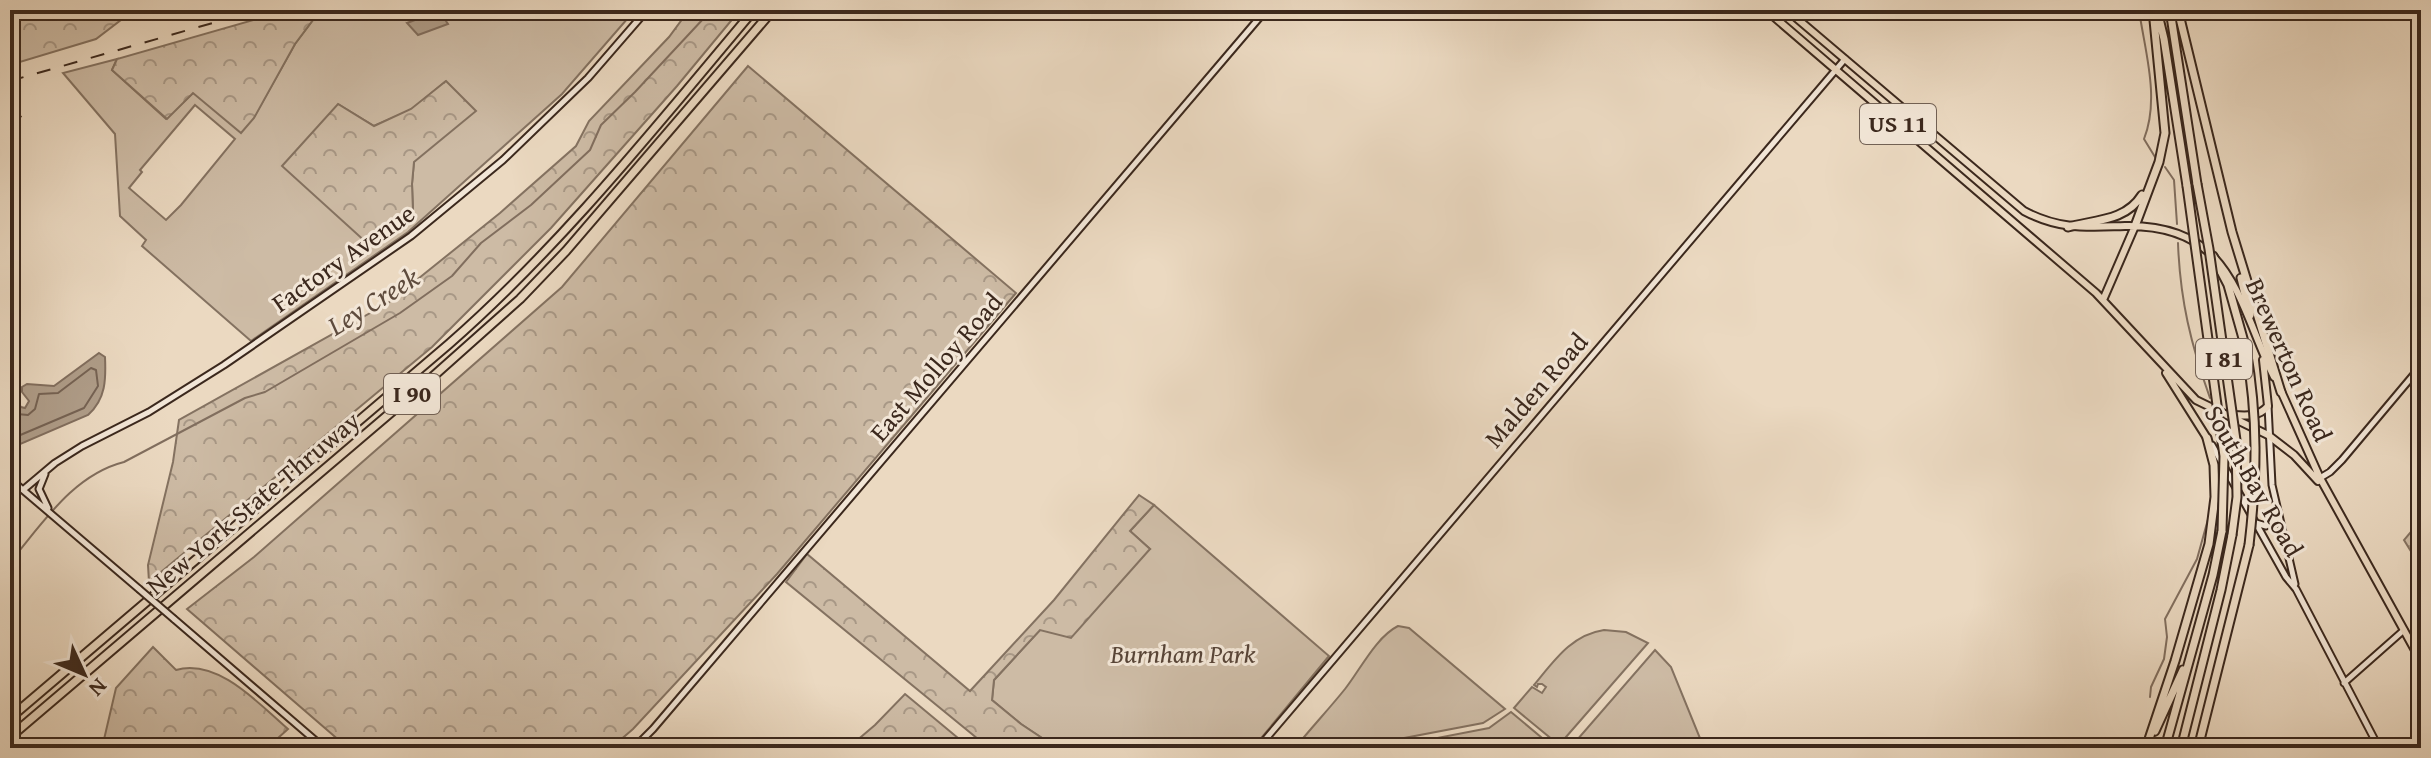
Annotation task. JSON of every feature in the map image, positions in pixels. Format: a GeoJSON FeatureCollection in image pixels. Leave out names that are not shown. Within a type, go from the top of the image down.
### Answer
{"type":"FeatureCollection","features":[{"type":"Feature","properties":{"kind":"highway","name":"New York State Thruway"},"geometry":{"type":"LineString","coordinates":[[10,718],[504,295],[555,242],[754,10]]}},
{"type":"Feature","properties":{"kind":"highway","name":"New York State Thruway"},"geometry":{"type":"LineString","coordinates":[[10,737],[520,299],[576,240],[773,10]]}},
{"type":"Feature","properties":{"kind":"highway"},"geometry":{"type":"LineString","coordinates":[[2135,226],[2154,176],[2165,133],[2155,10]]}},
{"type":"Feature","properties":{"kind":"highway","name":"I 81"},"geometry":{"type":"LineString","coordinates":[[2155,10],[2164,39],[2187,186],[2224,456],[2222,531],[2165,748]]}},
{"type":"Feature","properties":{"kind":"highway","name":"I 81"},"geometry":{"type":"LineString","coordinates":[[2170,10],[2236,440],[2237,497],[2232,535],[2184,748]]}},
{"type":"Feature","properties":{"kind":"highway"},"geometry":{"type":"LineString","coordinates":[[2178,10],[2250,315]]}},
{"type":"Feature","properties":{"kind":"highway"},"geometry":{"type":"LineString","coordinates":[[2068,227],[2111,219],[2130,209],[2154,176]]}},
{"type":"Feature","properties":{"kind":"highway"},"geometry":{"type":"LineString","coordinates":[[2232,232],[2281,392]]}},
{"type":"Feature","properties":{"kind":"highway"},"geometry":{"type":"LineString","coordinates":[[2198,748],[2249,545],[2257,459],[2252,384],[2246,349],[2228,285],[2213,256]]}},
{"type":"Feature","properties":{"kind":"highway"},"geometry":{"type":"LineString","coordinates":[[2147,748],[2187,622],[2212,529],[2215,471],[2207,438]]}},
{"type":"Feature","properties":{"kind":"highway"},"geometry":{"type":"LineString","coordinates":[[2147,748],[2193,646]]}},
{"type":"Feature","properties":{"kind":"main road","name":"Brewerton Road"},"geometry":{"type":"LineString","coordinates":[[1766,10],[2103,300],[2196,400],[2268,435],[2316,476]]}},
{"type":"Feature","properties":{"kind":"main road","name":"Brewerton Road"},"geometry":{"type":"LineString","coordinates":[[1787,10],[2018,207],[2052,224],[2068,227],[2135,226],[2173,232],[2188,238],[2222,265],[2250,315],[2259,346],[2316,476],[2421,661]]}},
{"type":"Feature","properties":{"kind":"main road"},"geometry":{"type":"LineString","coordinates":[[2103,300],[2135,226]]}},
{"type":"Feature","properties":{"kind":"main road","name":"South Bay Road"},"geometry":{"type":"LineString","coordinates":[[2259,346],[2265,366],[2268,406]]}},
{"type":"Feature","properties":{"kind":"main road","name":"South Bay Road"},"geometry":{"type":"LineString","coordinates":[[2151,351],[2207,438]]}},
{"type":"Feature","properties":{"kind":"main road"},"geometry":{"type":"LineString","coordinates":[[2225,415],[2249,416],[2268,406]]}},
{"type":"Feature","properties":{"kind":"street","name":"Factory Avenue"},"geometry":{"type":"LineString","coordinates":[[23,490],[82,446],[178,395],[411,236],[503,160],[588,78],[647,10]]}},
{"type":"Feature","properties":{"kind":"street","name":"East Molloy Road"},"geometry":{"type":"LineString","coordinates":[[634,748],[1266,10]]}},
{"type":"Feature","properties":{"kind":"street","name":"Malden Road"},"geometry":{"type":"LineString","coordinates":[[1258,748],[1845,59]]}},
{"type":"Feature","properties":{"kind":"street"},"geometry":{"type":"LineString","coordinates":[[2316,476],[2330,472],[2342,460],[2421,366]]}},
{"type":"Feature","properties":{"kind":"street","name":"South Bay Road"},"geometry":{"type":"LineString","coordinates":[[2268,406],[2271,474],[2296,589]]}},
{"type":"Feature","properties":{"kind":"street","name":"South Bay Road"},"geometry":{"type":"LineString","coordinates":[[2207,438],[2286,577],[2296,589],[2379,748]]}},
{"type":"Feature","properties":{"kind":"street"},"geometry":{"type":"LineString","coordinates":[[45,506],[39,484],[48,469]]}},
{"type":"Feature","properties":{"kind":"street"},"geometry":{"type":"LineString","coordinates":[[10,479],[324,748]]}},
{"type":"Feature","properties":{"kind":"street"},"geometry":{"type":"LineString","coordinates":[[2255,523],[2266,526],[2278,517]]}},
{"type":"Feature","properties":{"kind":"street"},"geometry":{"type":"LineString","coordinates":[[2344,683],[2404,630]]}},
{"type":"Feature","properties":{"kind":"green space"},"geometry":{"type":"Polygon","coordinates":[[[10,10],[134,10],[96,39],[10,65],[10,10]]]}},
{"type":"Feature","properties":{"kind":"green space"},"geometry":{"type":"Polygon","coordinates":[[[288,10],[347,10],[346,14],[316,16],[295,44],[254,118],[241,133],[193,93],[167,119],[112,70],[117,59],[288,10]]]}},
{"type":"Feature","properties":{"kind":"green space"},"geometry":{"type":"Polygon","coordinates":[[[347,10],[397,10],[406,20],[434,10],[635,10],[562,94],[408,232],[251,341],[142,246],[146,240],[120,216],[115,134],[63,73],[117,59],[112,70],[166,119],[193,93],[254,117],[295,44],[316,16],[346,14],[347,10]],[[446,81],[411,110],[374,126],[338,104],[413,211],[414,162],[446,81]],[[195,105],[140,170],[142,172],[129,188],[166,220],[235,139],[195,105]]]}},
{"type":"Feature","properties":{"kind":"green space"},"geometry":{"type":"Polygon","coordinates":[[[689,10],[740,10],[551,228],[432,347],[149,582],[148,565],[173,462],[179,420],[388,303],[500,213],[576,146],[589,121],[669,37],[689,10]]]}},
{"type":"Feature","properties":{"kind":"green space"},"geometry":{"type":"Polygon","coordinates":[[[748,66],[1016,293],[777,574],[633,729],[611,748],[348,748],[187,609],[254,557],[562,287],[748,66]]]}},
{"type":"Feature","properties":{"kind":"green space"},"geometry":{"type":"Polygon","coordinates":[[[446,81],[476,111],[414,162],[413,211],[368,244],[282,166],[338,104],[374,126],[411,109],[446,81]]]}},
{"type":"Feature","properties":{"kind":"green space"},"geometry":{"type":"Polygon","coordinates":[[[1139,495],[1154,505],[1130,531],[1150,549],[1071,638],[1040,630],[994,680],[992,700],[1057,748],[989,748],[786,582],[807,554],[970,691],[1054,600],[1139,495]]]}},
{"type":"Feature","properties":{"kind":"green space","name":"Burnham Park"},"geometry":{"type":"Polygon","coordinates":[[[1154,505],[1329,656],[1253,748],[1057,748],[992,700],[994,680],[1040,630],[1150,549],[1130,531],[1154,505]]]}},
{"type":"Feature","properties":{"kind":"green space"},"geometry":{"type":"Polygon","coordinates":[[[2421,520],[2421,565],[2420,566],[2404,540],[2421,520]]]}},
{"type":"Feature","properties":{"kind":"green space"},"geometry":{"type":"Polygon","coordinates":[[[1398,626],[1409,628],[1505,709],[1483,723],[1399,739],[1383,748],[1295,748],[1345,689],[1376,646],[1398,626]]]}},
{"type":"Feature","properties":{"kind":"green space"},"geometry":{"type":"Polygon","coordinates":[[[1604,630],[1626,632],[1648,643],[1559,745],[1514,708],[1532,687],[1542,693],[1546,687],[1534,685],[1564,650],[1582,637],[1604,630]]]}},
{"type":"Feature","properties":{"kind":"green space"},"geometry":{"type":"Polygon","coordinates":[[[153,647],[176,670],[192,668],[207,671],[237,686],[288,729],[267,748],[102,748],[116,688],[153,647]]]}},
{"type":"Feature","properties":{"kind":"green space"},"geometry":{"type":"Polygon","coordinates":[[[1655,650],[1671,667],[1704,748],[1570,748],[1655,650]]]}},
{"type":"Feature","properties":{"kind":"green space"},"geometry":{"type":"Polygon","coordinates":[[[905,694],[970,748],[848,748],[905,694]]]}},
{"type":"Feature","properties":{"kind":"green space"},"geometry":{"type":"Polygon","coordinates":[[[1511,712],[1554,748],[1446,748],[1437,740],[1489,728],[1511,712]]]}},
{"type":"Feature","properties":{"kind":"water"},"geometry":{"type":"Polygon","coordinates":[[[439,11],[448,24],[418,35],[407,23],[439,11]]]}},
{"type":"Feature","properties":{"kind":"water"},"geometry":{"type":"Polygon","coordinates":[[[99,353],[105,357],[104,388],[94,409],[88,415],[18,445],[10,443],[10,391],[25,408],[29,401],[22,387],[27,384],[54,386],[99,353]]]}},
{"type":"Feature","properties":{"kind":"waterway","name":"Ley Creek"},"geometry":{"type":"LineString","coordinates":[[10,562],[60,502],[89,478],[245,398],[265,392],[400,313],[452,276],[481,243],[531,205],[590,150],[601,125],[704,18],[704,10]]}},
{"type":"Feature","properties":{"kind":"waterway"},"geometry":{"type":"LineString","coordinates":[[2139,10],[2151,91],[2149,123],[2144,139],[2155,157]]}},
{"type":"Feature","properties":{"kind":"waterway"},"geometry":{"type":"LineString","coordinates":[[2165,167],[2174,180],[2177,224]]}},
{"type":"Feature","properties":{"kind":"waterway"},"geometry":{"type":"LineString","coordinates":[[2178,243],[2188,322],[2210,398]]}},
{"type":"Feature","properties":{"kind":"waterway"},"geometry":{"type":"LineString","coordinates":[[2150,697],[2151,687],[2164,659],[2167,637],[2165,619],[2197,559],[2210,512]]}},
{"type":"Feature","properties":{"kind":"railway"},"geometry":{"type":"LineString","coordinates":[[10,81],[258,10]]}},
{"type":"Feature","properties":{"kind":"railway"},"geometry":{"type":"LineString","coordinates":[[10,109],[27,121]]}}]}
